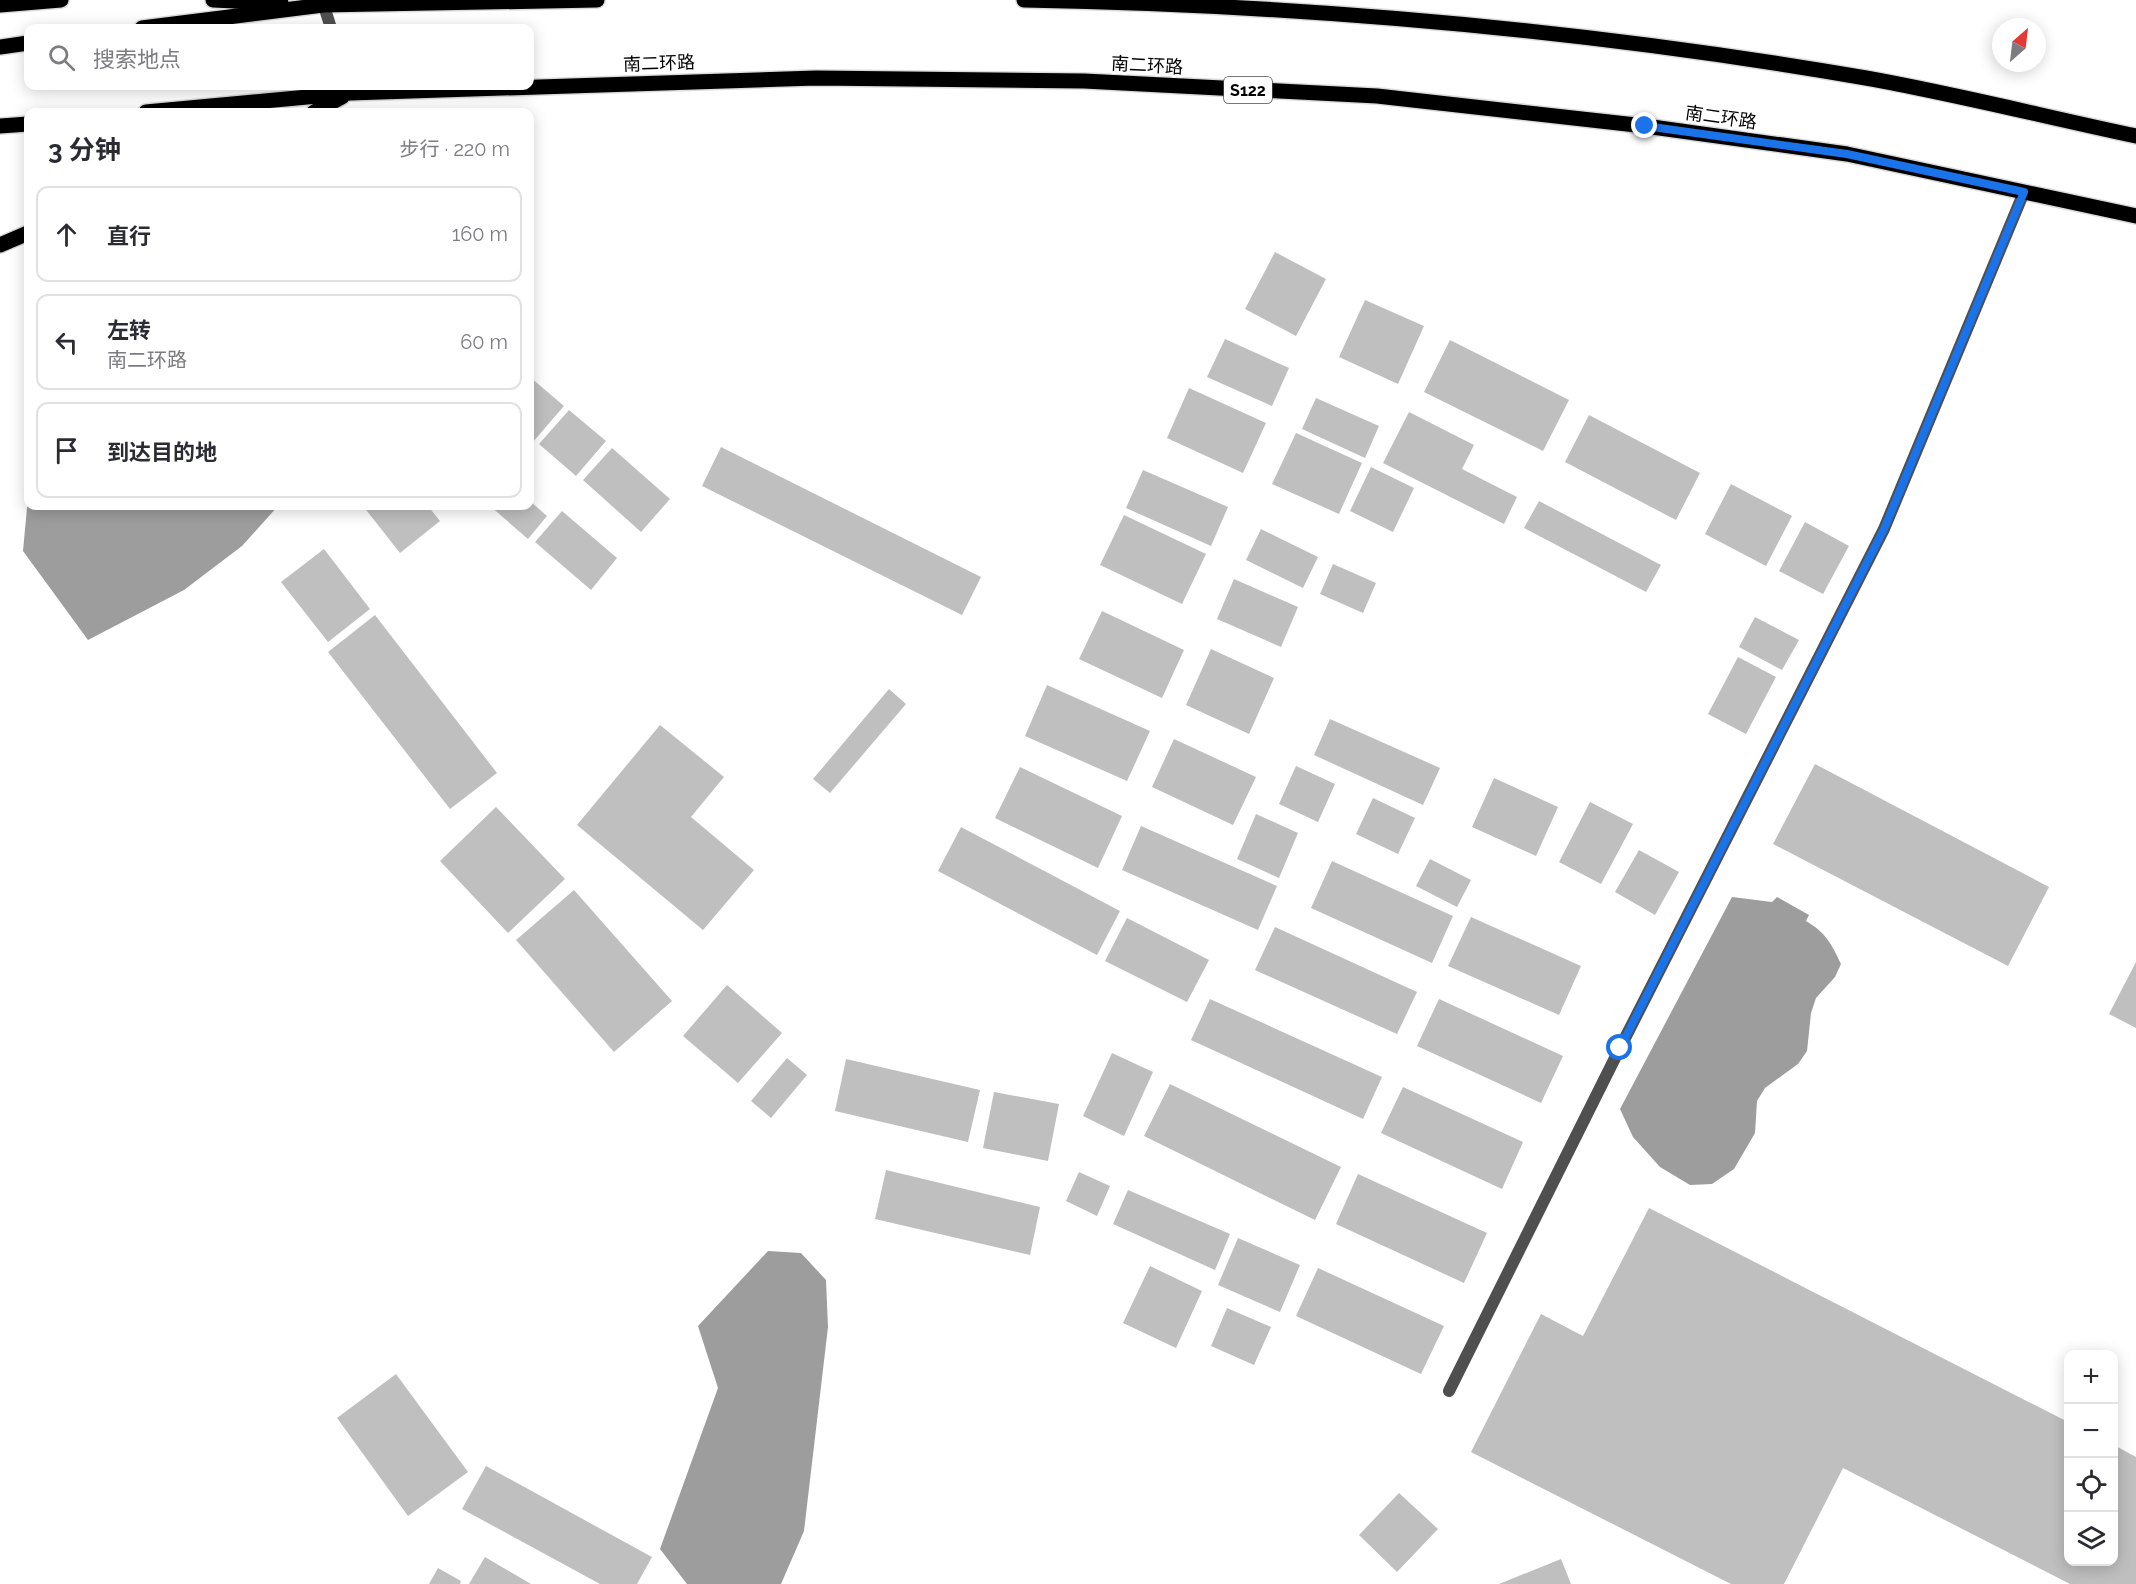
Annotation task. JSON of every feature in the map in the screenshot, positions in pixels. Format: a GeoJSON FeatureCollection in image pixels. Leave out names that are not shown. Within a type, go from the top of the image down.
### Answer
{"type":"FeatureCollection","features":[{"type":"Feature","properties":{"kind":"main road"},"geometry":{"type":"LineString","coordinates":[[0,5],[61,0]]}},
{"type":"Feature","properties":{"kind":"main road"},"geometry":{"type":"LineString","coordinates":[[213,0],[323,2],[597,0]]}},
{"type":"Feature","properties":{"kind":"main road"},"geometry":{"type":"LineString","coordinates":[[1024,0],[1095,1],[1397,17],[1659,46],[1867,78],[2136,136]]}},
{"type":"Feature","properties":{"kind":"main road"},"geometry":{"type":"LineString","coordinates":[[170,24],[323,2]]}},
{"type":"Feature","properties":{"kind":"main road"},"geometry":{"type":"LineString","coordinates":[[0,47],[24,44]]}},
{"type":"Feature","properties":{"kind":"main road","name":"南二环路"},"geometry":{"type":"LineString","coordinates":[[534,85],[816,78],[1083,81],[1377,96],[1645,126],[1847,154],[2136,216]]}},
{"type":"Feature","properties":{"kind":"main road","name":"南二环路"},"geometry":{"type":"LineString","coordinates":[[181,108],[340,90]]}},
{"type":"Feature","properties":{"kind":"main road"},"geometry":{"type":"LineString","coordinates":[[320,108],[347,90]]}},
{"type":"Feature","properties":{"kind":"main road"},"geometry":{"type":"LineString","coordinates":[[0,126],[24,124]]}},
{"type":"Feature","properties":{"kind":"main road"},"geometry":{"type":"LineString","coordinates":[[0,245],[24,235]]}},
{"type":"Feature","properties":{"kind":"street"},"geometry":{"type":"LineString","coordinates":[[323,2],[330,24]]}},
{"type":"Feature","properties":{"kind":"street"},"geometry":{"type":"LineString","coordinates":[[1449,1391],[1620,1048],[1884,529],[2024,192]]}},
{"type":"Feature","properties":{"kind":"shaded area"},"geometry":{"type":"Polygon","coordinates":[[[27,510],[274,510],[242,546],[184,590],[88,640],[23,551],[27,510]]]}},
{"type":"Feature","properties":{"kind":"shaded area"},"geometry":{"type":"Polygon","coordinates":[[[1732,897],[1772,902],[1777,897],[1809,915],[1806,921],[1827,939],[1841,964],[1835,977],[1816,998],[1811,1013],[1807,1051],[1798,1064],[1765,1088],[1757,1101],[1755,1133],[1734,1169],[1712,1184],[1690,1185],[1660,1167],[1633,1137],[1620,1109],[1732,897]]]}},
{"type":"Feature","properties":{"kind":"shaded area"},"geometry":{"type":"Polygon","coordinates":[[[768,1251],[801,1253],[826,1280],[828,1327],[804,1531],[781,1584],[687,1584],[660,1549],[718,1388],[698,1326],[768,1251]]]}},
{"type":"Feature","properties":{"kind":"building"},"geometry":{"type":"Polygon","coordinates":[[[1275,252],[1326,279],[1296,336],[1245,309],[1275,252]]]}},
{"type":"Feature","properties":{"kind":"building"},"geometry":{"type":"Polygon","coordinates":[[[1365,300],[1424,326],[1398,384],[1339,357],[1365,300]]]}},
{"type":"Feature","properties":{"kind":"building"},"geometry":{"type":"Polygon","coordinates":[[[1225,339],[1289,368],[1272,406],[1207,377],[1225,339]]]}},
{"type":"Feature","properties":{"kind":"building"},"geometry":{"type":"Polygon","coordinates":[[[1450,340],[1569,400],[1543,451],[1424,392],[1450,340]]]}},
{"type":"Feature","properties":{"kind":"building"},"geometry":{"type":"Polygon","coordinates":[[[534,380],[564,406],[534,441],[534,380]]]}},
{"type":"Feature","properties":{"kind":"building"},"geometry":{"type":"Polygon","coordinates":[[[1189,388],[1266,423],[1243,473],[1167,438],[1189,388]]]}},
{"type":"Feature","properties":{"kind":"building"},"geometry":{"type":"Polygon","coordinates":[[[1316,398],[1379,426],[1365,458],[1302,429],[1316,398]]]}},
{"type":"Feature","properties":{"kind":"building"},"geometry":{"type":"Polygon","coordinates":[[[569,410],[606,441],[576,476],[539,444],[569,410]]]}},
{"type":"Feature","properties":{"kind":"building"},"geometry":{"type":"Polygon","coordinates":[[[1409,412],[1474,445],[1462,469],[1517,497],[1504,524],[1383,463],[1409,412]]]}},
{"type":"Feature","properties":{"kind":"building"},"geometry":{"type":"Polygon","coordinates":[[[1589,415],[1700,473],[1676,520],[1565,462],[1589,415]]]}},
{"type":"Feature","properties":{"kind":"building"},"geometry":{"type":"Polygon","coordinates":[[[1296,433],[1362,463],[1339,514],[1272,484],[1296,433]]]}},
{"type":"Feature","properties":{"kind":"building"},"geometry":{"type":"Polygon","coordinates":[[[721,447],[981,577],[962,615],[702,486],[721,447]]]}},
{"type":"Feature","properties":{"kind":"building"},"geometry":{"type":"Polygon","coordinates":[[[612,448],[670,499],[641,532],[583,480],[612,448]]]}},
{"type":"Feature","properties":{"kind":"building"},"geometry":{"type":"Polygon","coordinates":[[[1371,467],[1414,488],[1393,532],[1350,511],[1371,467]]]}},
{"type":"Feature","properties":{"kind":"building"},"geometry":{"type":"Polygon","coordinates":[[[1143,470],[1228,507],[1211,546],[1126,508],[1143,470]]]}},
{"type":"Feature","properties":{"kind":"building"},"geometry":{"type":"Polygon","coordinates":[[[1731,484],[1792,516],[1766,566],[1705,534],[1731,484]]]}},
{"type":"Feature","properties":{"kind":"building"},"geometry":{"type":"Polygon","coordinates":[[[1539,501],[1661,565],[1646,592],[1524,528],[1539,501]]]}},
{"type":"Feature","properties":{"kind":"building"},"geometry":{"type":"Polygon","coordinates":[[[534,505],[547,516],[528,539],[495,510],[534,510],[534,505]]]}},
{"type":"Feature","properties":{"kind":"building"},"geometry":{"type":"Polygon","coordinates":[[[366,510],[431,510],[440,521],[400,553],[366,510]]]}},
{"type":"Feature","properties":{"kind":"building"},"geometry":{"type":"Polygon","coordinates":[[[562,511],[617,558],[591,590],[535,542],[562,511]]]}},
{"type":"Feature","properties":{"kind":"building"},"geometry":{"type":"Polygon","coordinates":[[[1124,515],[1206,554],[1182,604],[1100,565],[1124,515]]]}},
{"type":"Feature","properties":{"kind":"building"},"geometry":{"type":"Polygon","coordinates":[[[1805,522],[1849,546],[1823,594],[1779,571],[1805,522]]]}},
{"type":"Feature","properties":{"kind":"building"},"geometry":{"type":"Polygon","coordinates":[[[1261,529],[1318,557],[1303,588],[1246,560],[1261,529]]]}},
{"type":"Feature","properties":{"kind":"building"},"geometry":{"type":"Polygon","coordinates":[[[324,549],[370,609],[328,642],[281,582],[324,549]]]}},
{"type":"Feature","properties":{"kind":"building"},"geometry":{"type":"Polygon","coordinates":[[[1333,564],[1376,583],[1363,613],[1320,594],[1333,564]]]}},
{"type":"Feature","properties":{"kind":"building"},"geometry":{"type":"Polygon","coordinates":[[[1234,579],[1298,607],[1281,647],[1217,619],[1234,579]]]}},
{"type":"Feature","properties":{"kind":"building"},"geometry":{"type":"Polygon","coordinates":[[[1102,611],[1184,650],[1162,698],[1079,659],[1102,611]]]}},
{"type":"Feature","properties":{"kind":"building"},"geometry":{"type":"Polygon","coordinates":[[[375,615],[497,773],[450,809],[328,652],[375,615]]]}},
{"type":"Feature","properties":{"kind":"building"},"geometry":{"type":"Polygon","coordinates":[[[1755,617],[1799,640],[1782,670],[1739,647],[1755,617]]]}},
{"type":"Feature","properties":{"kind":"building"},"geometry":{"type":"Polygon","coordinates":[[[1211,649],[1274,678],[1249,734],[1186,705],[1211,649]]]}},
{"type":"Feature","properties":{"kind":"building"},"geometry":{"type":"Polygon","coordinates":[[[1738,657],[1776,677],[1746,734],[1708,714],[1738,657]]]}},
{"type":"Feature","properties":{"kind":"building"},"geometry":{"type":"Polygon","coordinates":[[[1047,685],[1150,731],[1127,781],[1025,736],[1047,685]]]}},
{"type":"Feature","properties":{"kind":"building"},"geometry":{"type":"Polygon","coordinates":[[[889,689],[906,704],[830,793],[813,779],[889,689]]]}},
{"type":"Feature","properties":{"kind":"building"},"geometry":{"type":"Polygon","coordinates":[[[1330,719],[1440,768],[1423,805],[1314,755],[1330,719]]]}},
{"type":"Feature","properties":{"kind":"building"},"geometry":{"type":"Polygon","coordinates":[[[660,725],[724,777],[691,817],[754,870],[703,930],[577,825],[660,725]]]}},
{"type":"Feature","properties":{"kind":"building"},"geometry":{"type":"Polygon","coordinates":[[[1174,739],[1256,777],[1233,825],[1152,787],[1174,739]]]}},
{"type":"Feature","properties":{"kind":"building"},"geometry":{"type":"Polygon","coordinates":[[[1815,764],[2049,887],[2008,966],[1773,844],[1815,764]]]}},
{"type":"Feature","properties":{"kind":"building"},"geometry":{"type":"Polygon","coordinates":[[[1296,766],[1335,784],[1318,822],[1279,804],[1296,766]]]}},
{"type":"Feature","properties":{"kind":"building"},"geometry":{"type":"Polygon","coordinates":[[[1020,767],[1122,816],[1098,868],[995,818],[1020,767]]]}},
{"type":"Feature","properties":{"kind":"building"},"geometry":{"type":"Polygon","coordinates":[[[1494,778],[1558,807],[1536,856],[1472,827],[1494,778]]]}},
{"type":"Feature","properties":{"kind":"building"},"geometry":{"type":"Polygon","coordinates":[[[1373,798],[1415,818],[1398,854],[1356,834],[1373,798]]]}},
{"type":"Feature","properties":{"kind":"building"},"geometry":{"type":"Polygon","coordinates":[[[1590,802],[1633,824],[1601,884],[1559,862],[1590,802]]]}},
{"type":"Feature","properties":{"kind":"building"},"geometry":{"type":"Polygon","coordinates":[[[496,807],[565,879],[508,933],[440,861],[496,807]]]}},
{"type":"Feature","properties":{"kind":"building"},"geometry":{"type":"Polygon","coordinates":[[[1256,814],[1298,833],[1279,878],[1237,859],[1256,814]]]}},
{"type":"Feature","properties":{"kind":"building"},"geometry":{"type":"Polygon","coordinates":[[[1141,826],[1277,886],[1258,930],[1122,870],[1141,826]]]}},
{"type":"Feature","properties":{"kind":"building"},"geometry":{"type":"Polygon","coordinates":[[[961,827],[1120,911],[1097,955],[938,871],[961,827]]]}},
{"type":"Feature","properties":{"kind":"building"},"geometry":{"type":"Polygon","coordinates":[[[1639,850],[1679,872],[1655,915],[1615,892],[1639,850]]]}},
{"type":"Feature","properties":{"kind":"building"},"geometry":{"type":"Polygon","coordinates":[[[1430,859],[1471,880],[1457,907],[1416,886],[1430,859]]]}},
{"type":"Feature","properties":{"kind":"building"},"geometry":{"type":"Polygon","coordinates":[[[1332,861],[1453,916],[1432,963],[1311,908],[1332,861]]]}},
{"type":"Feature","properties":{"kind":"building"},"geometry":{"type":"Polygon","coordinates":[[[574,890],[672,1001],[614,1052],[516,940],[574,890]]]}},
{"type":"Feature","properties":{"kind":"building"},"geometry":{"type":"Polygon","coordinates":[[[1471,917],[1581,966],[1559,1015],[1448,966],[1471,917]]]}},
{"type":"Feature","properties":{"kind":"building"},"geometry":{"type":"Polygon","coordinates":[[[1127,918],[1209,960],[1187,1002],[1105,961],[1127,918]]]}},
{"type":"Feature","properties":{"kind":"building"},"geometry":{"type":"Polygon","coordinates":[[[1275,927],[1417,992],[1397,1034],[1255,970],[1275,927]]]}},
{"type":"Feature","properties":{"kind":"building"},"geometry":{"type":"Polygon","coordinates":[[[2136,962],[2136,1028],[2109,1014],[2136,962]]]}},
{"type":"Feature","properties":{"kind":"building"},"geometry":{"type":"Polygon","coordinates":[[[727,985],[782,1033],[738,1083],[683,1036],[727,985]]]}},
{"type":"Feature","properties":{"kind":"building"},"geometry":{"type":"Polygon","coordinates":[[[1210,999],[1382,1077],[1363,1119],[1191,1040],[1210,999]]]}},
{"type":"Feature","properties":{"kind":"building"},"geometry":{"type":"Polygon","coordinates":[[[1439,999],[1563,1056],[1541,1103],[1417,1046],[1439,999]]]}},
{"type":"Feature","properties":{"kind":"building"},"geometry":{"type":"Polygon","coordinates":[[[1112,1053],[1153,1072],[1124,1136],[1083,1116],[1112,1053]]]}},
{"type":"Feature","properties":{"kind":"building"},"geometry":{"type":"Polygon","coordinates":[[[787,1058],[807,1075],[771,1118],[751,1101],[787,1058]]]}},
{"type":"Feature","properties":{"kind":"building"},"geometry":{"type":"Polygon","coordinates":[[[846,1059],[980,1090],[968,1142],[835,1111],[846,1059]]]}},
{"type":"Feature","properties":{"kind":"building"},"geometry":{"type":"Polygon","coordinates":[[[1170,1084],[1341,1167],[1315,1220],[1144,1136],[1170,1084]]]}},
{"type":"Feature","properties":{"kind":"building"},"geometry":{"type":"Polygon","coordinates":[[[1403,1087],[1523,1142],[1502,1189],[1381,1133],[1403,1087]]]}},
{"type":"Feature","properties":{"kind":"building"},"geometry":{"type":"Polygon","coordinates":[[[994,1092],[1059,1104],[1048,1161],[983,1148],[994,1092]]]}},
{"type":"Feature","properties":{"kind":"building"},"geometry":{"type":"Polygon","coordinates":[[[886,1170],[1040,1207],[1030,1255],[875,1219],[886,1170]]]}},
{"type":"Feature","properties":{"kind":"building"},"geometry":{"type":"Polygon","coordinates":[[[1079,1172],[1110,1186],[1097,1216],[1066,1201],[1079,1172]]]}},
{"type":"Feature","properties":{"kind":"building"},"geometry":{"type":"Polygon","coordinates":[[[1358,1174],[1487,1233],[1464,1283],[1336,1224],[1358,1174]]]}},
{"type":"Feature","properties":{"kind":"building"},"geometry":{"type":"Polygon","coordinates":[[[1128,1190],[1230,1234],[1215,1270],[1113,1224],[1128,1190]]]}},
{"type":"Feature","properties":{"kind":"building"},"geometry":{"type":"Polygon","coordinates":[[[1649,1208],[2064,1420],[2064,1566],[2118,1566],[2118,1447],[2136,1457],[2136,1584],[2070,1584],[1843,1468],[1784,1584],[1731,1584],[1471,1452],[1541,1314],[1583,1336],[1649,1208]]]}},
{"type":"Feature","properties":{"kind":"building"},"geometry":{"type":"Polygon","coordinates":[[[1238,1238],[1300,1265],[1280,1312],[1218,1285],[1238,1238]]]}},
{"type":"Feature","properties":{"kind":"building"},"geometry":{"type":"Polygon","coordinates":[[[1150,1266],[1202,1291],[1176,1348],[1123,1323],[1150,1266]]]}},
{"type":"Feature","properties":{"kind":"building"},"geometry":{"type":"Polygon","coordinates":[[[1318,1268],[1444,1326],[1421,1374],[1296,1316],[1318,1268]]]}},
{"type":"Feature","properties":{"kind":"building"},"geometry":{"type":"Polygon","coordinates":[[[1227,1308],[1271,1327],[1254,1365],[1211,1346],[1227,1308]]]}},
{"type":"Feature","properties":{"kind":"building"},"geometry":{"type":"Polygon","coordinates":[[[396,1374],[468,1472],[408,1516],[337,1418],[396,1374]]]}},
{"type":"Feature","properties":{"kind":"building"},"geometry":{"type":"Polygon","coordinates":[[[486,1466],[652,1557],[637,1584],[600,1584],[462,1509],[486,1466]]]}},
{"type":"Feature","properties":{"kind":"building"},"geometry":{"type":"Polygon","coordinates":[[[1399,1493],[1438,1529],[1397,1572],[1359,1535],[1399,1493]]]}},
{"type":"Feature","properties":{"kind":"building"},"geometry":{"type":"Polygon","coordinates":[[[485,1557],[531,1584],[469,1584],[485,1557]]]}},
{"type":"Feature","properties":{"kind":"building"},"geometry":{"type":"Polygon","coordinates":[[[1561,1559],[1571,1584],[1499,1584],[1561,1559]]]}},
{"type":"Feature","properties":{"kind":"building"},"geometry":{"type":"Polygon","coordinates":[[[438,1568],[461,1581],[460,1584],[429,1584],[438,1568]]]}},
{"type":"Feature","properties":{"kind":"route"},"geometry":{"type":"LineString","coordinates":[[1620,1048],[1884,529],[2024,192],[1847,154],[1645,126]]}}]}
